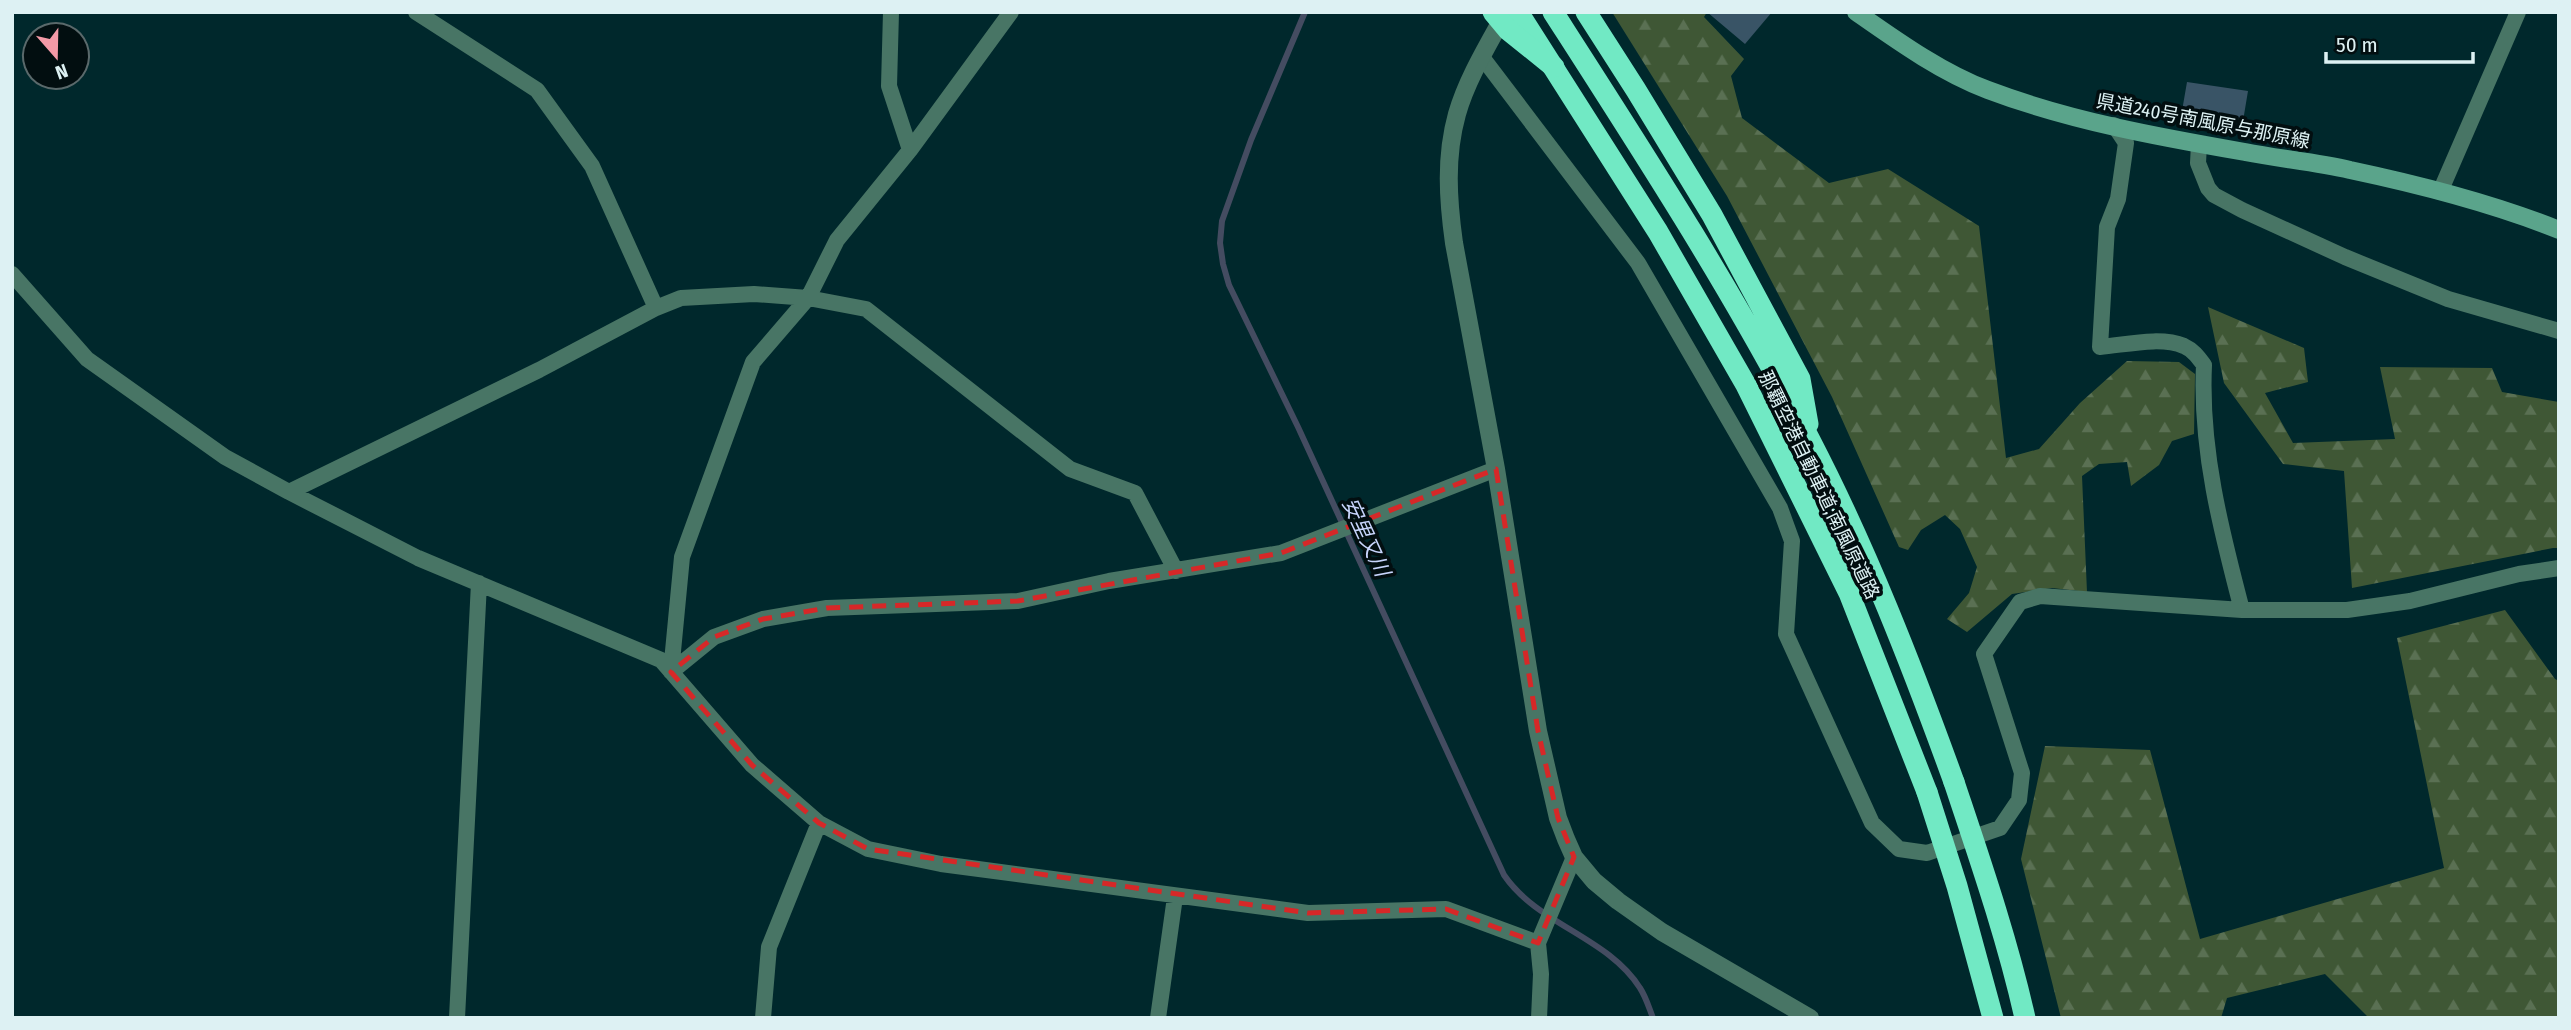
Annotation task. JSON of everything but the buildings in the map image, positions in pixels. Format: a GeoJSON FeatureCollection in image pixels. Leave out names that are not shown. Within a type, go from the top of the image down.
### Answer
{"type":"FeatureCollection","features":[{"type":"Feature","properties":{"kind":"highway"},"geometry":{"type":"LineString","coordinates":[[1493,12],[1508,30],[1554,67]]}},
{"type":"Feature","properties":{"kind":"highway","name":"那覇空港自動車道;南風原道路"},"geometry":{"type":"LineString","coordinates":[[1518,12],[1658,232],[1746,385],[1849,593],[1927,792],[1957,886],[1993,1018]]}},
{"type":"Feature","properties":{"kind":"highway","name":"那覇空港自動車道;南風原道路"},"geometry":{"type":"LineString","coordinates":[[1553,12],[1683,216],[1749,328],[1811,441],[1869,563],[1954,782],[1992,898],[2025,1018]]}},
{"type":"Feature","properties":{"kind":"highway"},"geometry":{"type":"LineString","coordinates":[[1586,12],[1712,215],[1800,379],[1811,441]]}},
{"type":"Feature","properties":{"kind":"main road","name":"県道240号南風原与那原線"},"geometry":{"type":"LineString","coordinates":[[1856,12],[1911,50],[1985,89],[2073,117],[2199,144],[2348,169],[2440,192],[2559,230]]}},
{"type":"Feature","properties":{"kind":"street"},"geometry":{"type":"LineString","coordinates":[[416,12],[537,90],[592,166],[656,308]]}},
{"type":"Feature","properties":{"kind":"street"},"geometry":{"type":"LineString","coordinates":[[891,12],[889,86],[910,150]]}},
{"type":"Feature","properties":{"kind":"street"},"geometry":{"type":"LineString","coordinates":[[671,672],[682,557],[753,362],[808,298],[838,240],[910,150],[1011,12]]}},
{"type":"Feature","properties":{"kind":"street"},"geometry":{"type":"LineString","coordinates":[[1506,12],[1482,57],[1457,114],[1451,143],[1449,205],[1496,469],[1538,731],[1558,818],[1574,858],[1594,881],[1618,901],[1662,932],[1810,1018]]}},
{"type":"Feature","properties":{"kind":"street"},"geometry":{"type":"LineString","coordinates":[[2440,192],[2518,12]]}},
{"type":"Feature","properties":{"kind":"street"},"geometry":{"type":"LineString","coordinates":[[1482,57],[1637,263],[1780,508],[1792,541],[1786,634],[1872,823],[1899,849],[1927,853],[2000,828],[2019,800],[2022,773],[1984,654],[2020,602],[2040,596],[2242,610],[2347,610],[2410,601],[2519,574],[2559,568]]}},
{"type":"Feature","properties":{"kind":"street"},"geometry":{"type":"LineString","coordinates":[[2114,125],[2126,143],[2118,198],[2107,227],[2100,347],[2156,343],[2182,345],[2193,351],[2204,365],[2202,403],[2207,458],[2242,610]]}},
{"type":"Feature","properties":{"kind":"street"},"geometry":{"type":"LineString","coordinates":[[2199,144],[2198,163],[2208,188],[2214,195],[2242,210],[2345,257],[2448,299],[2559,331]]}},
{"type":"Feature","properties":{"kind":"street"},"geometry":{"type":"LineString","coordinates":[[12,274],[87,359],[225,457],[418,558],[661,660],[752,765],[819,822],[868,849],[941,864],[1308,913],[1446,909],[1538,943]]}},
{"type":"Feature","properties":{"kind":"street"},"geometry":{"type":"LineString","coordinates":[[289,492],[539,370],[656,308],[681,298],[754,294],[808,298],[866,309],[1070,469],[1135,493],[1176,571]]}},
{"type":"Feature","properties":{"kind":"street"},"geometry":{"type":"LineString","coordinates":[[671,672],[715,637],[763,619],[827,608],[1018,601],[1109,580],[1281,553],[1496,469]]}},
{"type":"Feature","properties":{"kind":"street"},"geometry":{"type":"LineString","coordinates":[[457,1018],[479,583]]}},
{"type":"Feature","properties":{"kind":"street"},"geometry":{"type":"LineString","coordinates":[[764,1018],[769,947],[819,822]]}},
{"type":"Feature","properties":{"kind":"street"},"geometry":{"type":"LineString","coordinates":[[1539,1018],[1541,974],[1538,943],[1574,858]]}},
{"type":"Feature","properties":{"kind":"street"},"geometry":{"type":"LineString","coordinates":[[1158,1018],[1175,897]]}},
{"type":"Feature","properties":{"kind":"highlighted area"},"geometry":{"type":"Polygon","coordinates":[[[1496,469],[1538,731],[1558,818],[1574,857],[1538,943],[1446,909],[1308,913],[868,849],[819,823],[752,765],[671,672],[714,637],[763,619],[827,608],[1018,601],[1281,553],[1496,469]]]}},
{"type":"Feature","properties":{"kind":"green space"},"geometry":{"type":"Polygon","coordinates":[[[1612,12],[1707,12],[1704,17],[1744,59],[1731,76],[1742,118],[1829,183],[1888,169],[1979,226],[2006,458],[2039,449],[2080,403],[2127,361],[2179,362],[2195,374],[2194,434],[2172,441],[2159,465],[2131,486],[2127,462],[2099,464],[2082,476],[2087,592],[2052,588],[2012,594],[1967,632],[1947,619],[1969,593],[1977,567],[1960,529],[1945,515],[1921,530],[1908,550],[1899,547],[1832,397],[1727,196],[1612,12]]]}},
{"type":"Feature","properties":{"kind":"green space"},"geometry":{"type":"Polygon","coordinates":[[[2208,307],[2304,348],[2308,382],[2265,393],[2293,443],[2395,439],[2380,367],[2492,368],[2502,392],[2559,402],[2559,548],[2352,588],[2344,471],[2283,464],[2224,383],[2208,307]]]}},
{"type":"Feature","properties":{"kind":"green space"},"geometry":{"type":"Polygon","coordinates":[[[2505,610],[2559,681],[2557,1018],[2369,1018],[2325,974],[2227,998],[2221,1018],[2061,1018],[2021,859],[2045,746],[2150,750],[2200,939],[2444,868],[2397,638],[2505,610]]]}},
{"type":"Feature","properties":{"kind":"waterway","name":"安里又川"},"geometry":{"type":"LineString","coordinates":[[1305,12],[1251,140],[1222,221],[1220,243],[1229,285],[1298,427],[1504,875],[1535,907],[1592,943],[1626,971],[1642,991],[1653,1018]]}}]}
